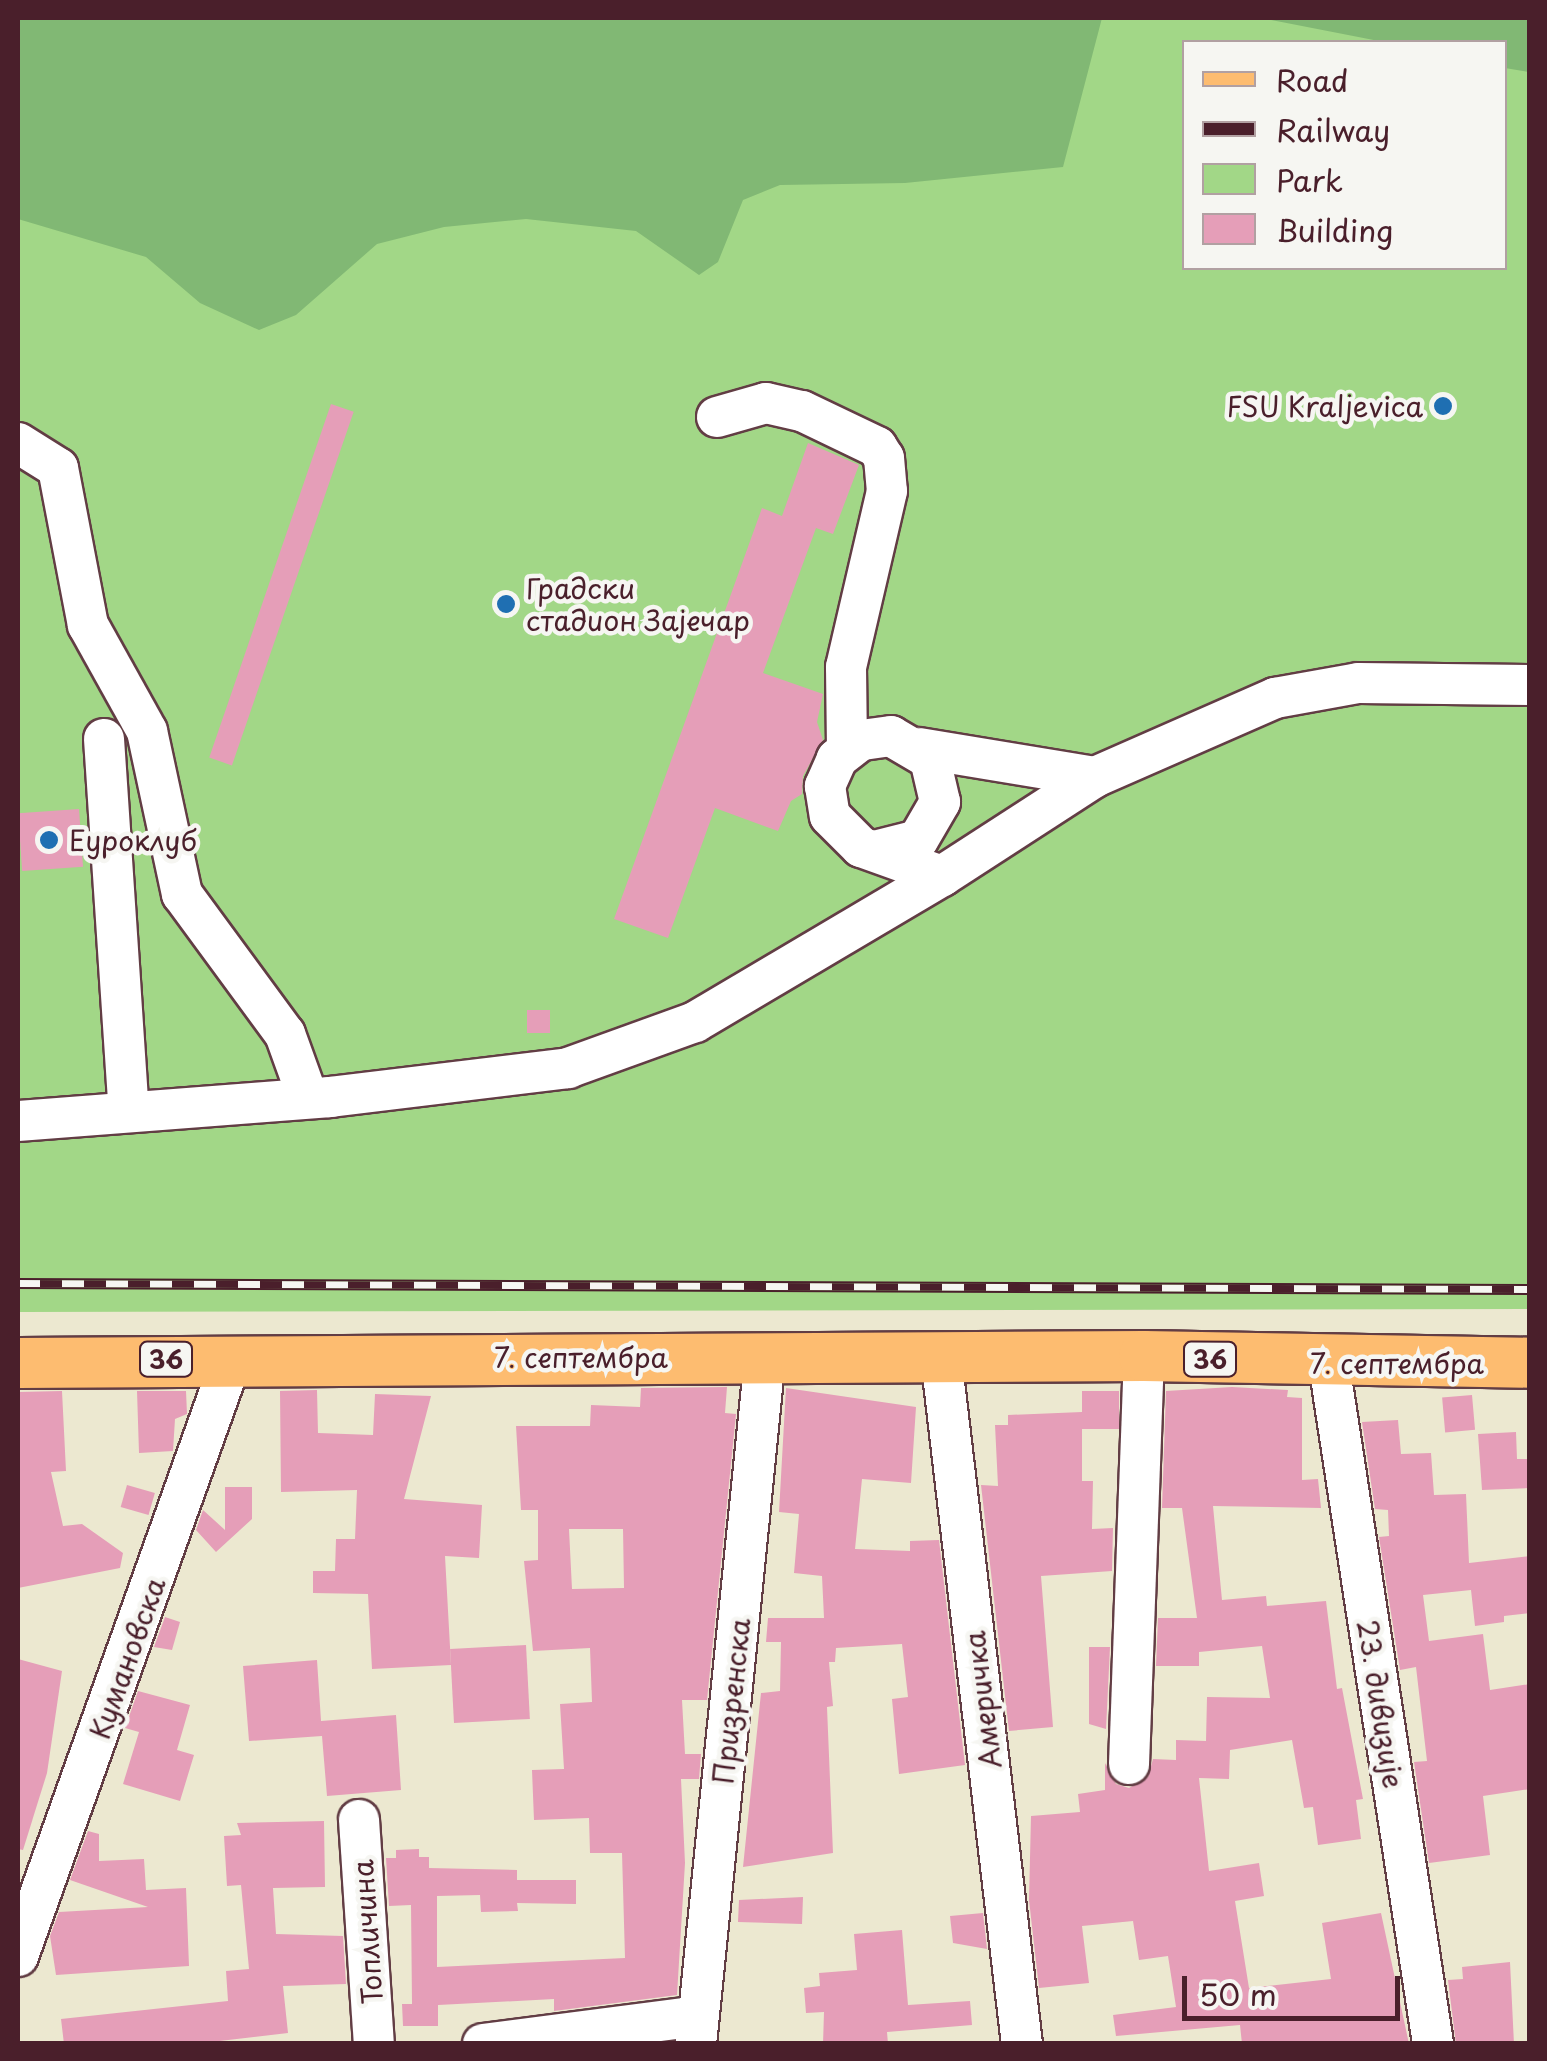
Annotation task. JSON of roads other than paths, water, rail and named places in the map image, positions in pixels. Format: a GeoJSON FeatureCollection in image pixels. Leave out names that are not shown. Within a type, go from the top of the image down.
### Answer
{"type":"FeatureCollection","features":[{"type":"Feature","properties":{"kind":"main road","name":"7. септембра"},"geometry":{"type":"LineString","coordinates":[[18,1363],[232,1358],[1144,1356],[1329,1364],[1530,1363]]}},
{"type":"Feature","properties":{"kind":"street"},"geometry":{"type":"LineString","coordinates":[[716,417],[766,403],[802,412],[877,447],[884,458],[887,490],[846,667],[847,748],[829,772],[825,802],[837,829],[875,851],[942,876]]}},
{"type":"Feature","properties":{"kind":"street"},"geometry":{"type":"LineString","coordinates":[[18,443],[58,468],[88,626],[147,731],[182,894],[286,1034],[308,1098]]}},
{"type":"Feature","properties":{"kind":"street"},"geometry":{"type":"LineString","coordinates":[[18,1122],[533,1077],[594,1061],[695,1022],[942,876],[1095,777],[1276,698],[1320,687],[1530,685]]}},
{"type":"Feature","properties":{"kind":"street"},"geometry":{"type":"LineString","coordinates":[[847,748],[891,736],[919,748],[1095,777]]}},
{"type":"Feature","properties":{"kind":"street"},"geometry":{"type":"LineString","coordinates":[[104,739],[128,1111]]}},
{"type":"Feature","properties":{"kind":"street"},"geometry":{"type":"LineString","coordinates":[[875,851],[905,847],[936,816],[937,772],[919,748]]}},
{"type":"Feature","properties":{"kind":"street"},"geometry":{"type":"LineString","coordinates":[[1129,1764],[1144,1356]]}},
{"type":"Feature","properties":{"kind":"street","name":"Америчка"},"geometry":{"type":"LineString","coordinates":[[941,1357],[1022,2044]]}},
{"type":"Feature","properties":{"kind":"street","name":"Кумановска"},"geometry":{"type":"LineString","coordinates":[[18,1956],[226,1389],[232,1358]]}},
{"type":"Feature","properties":{"kind":"street","name":"Призренска"},"geometry":{"type":"LineString","coordinates":[[697,2030],[765,1358]]}},
{"type":"Feature","properties":{"kind":"street","name":"23. дивизије"},"geometry":{"type":"LineString","coordinates":[[1329,1364],[1434,2044]]}},
{"type":"Feature","properties":{"kind":"street","name":"Топличина"},"geometry":{"type":"LineString","coordinates":[[359,1820],[374,2044]]}},
{"type":"Feature","properties":{"kind":"street"},"geometry":{"type":"LineString","coordinates":[[483,2044],[697,2030]]}},
{"type":"Feature","properties":{"kind":"railway"},"geometry":{"type":"LineString","coordinates":[[18,1283],[1530,1289]]}},
{"type":"Feature","properties":{"kind":"place","name":"FSU Kraljevica"},"geometry":{"type":"Point","coordinates":[1443,406]}},
{"type":"Feature","properties":{"kind":"place","name":"Градски стадион Зајечар"},"geometry":{"type":"Point","coordinates":[506,604]}},
{"type":"Feature","properties":{"kind":"place","name":"Еуроклуб"},"geometry":{"type":"Point","coordinates":[49,840]}}]}
